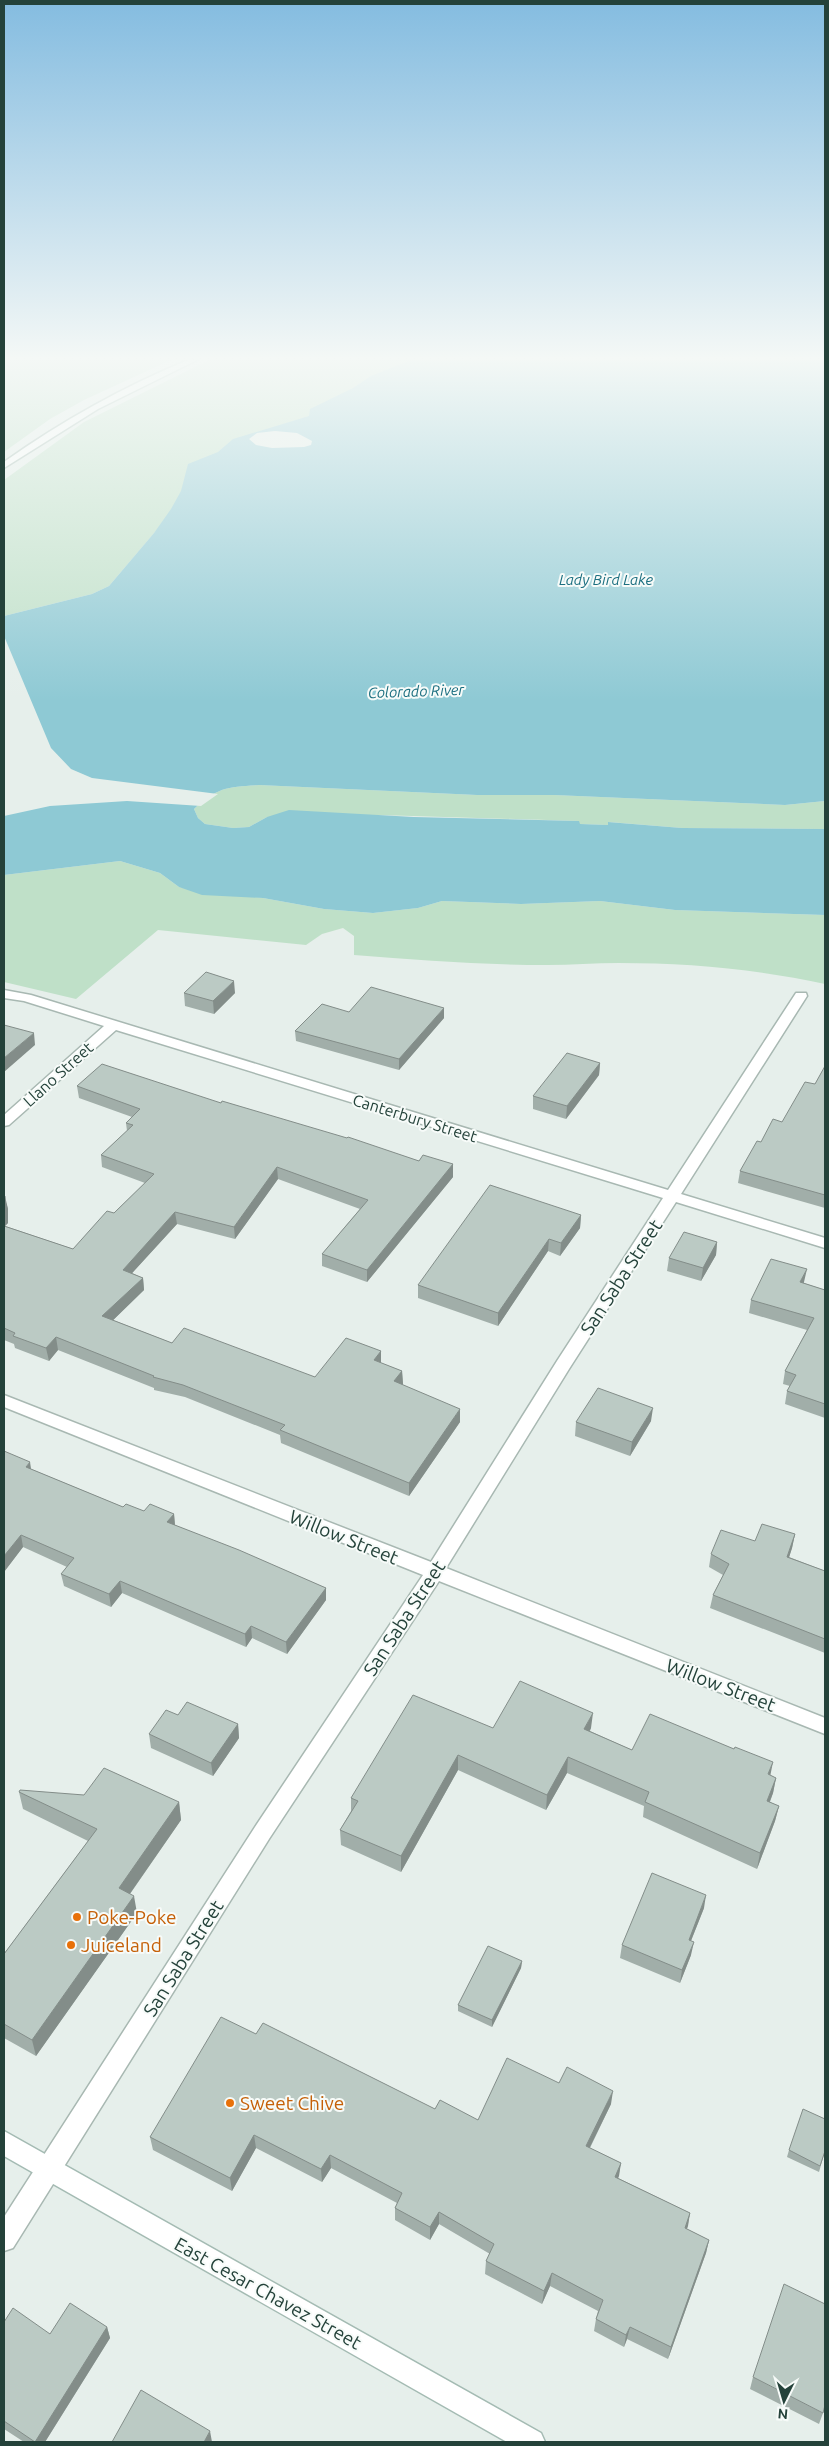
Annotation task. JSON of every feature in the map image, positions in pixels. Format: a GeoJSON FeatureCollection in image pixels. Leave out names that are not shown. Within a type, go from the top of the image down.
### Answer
{"type":"FeatureCollection","features":[{"type":"Feature","properties":{"kind":"street","name":"Canterbury Street"},"geometry":{"type":"LineString","coordinates":[[4,994],[26,998],[112,1026],[825,1243]]}},
{"type":"Feature","properties":{"kind":"street","name":"San Saba Street"},"geometry":{"type":"LineString","coordinates":[[4,2239],[262,1833],[434,1573],[563,1365],[801,996]]}},
{"type":"Feature","properties":{"kind":"street","name":"Llano Street"},"geometry":{"type":"LineString","coordinates":[[4,1122],[112,1026]]}},
{"type":"Feature","properties":{"kind":"street","name":"Willow Street"},"geometry":{"type":"LineString","coordinates":[[4,1401],[434,1573],[825,1726]]}},
{"type":"Feature","properties":{"kind":"street","name":"East Cesar Chavez Street"},"geometry":{"type":"LineString","coordinates":[[4,2144],[532,2442]]}},
{"type":"Feature","properties":{"kind":"green space"},"geometry":{"type":"Polygon","coordinates":[[[12,474],[221,474],[190,491],[109,586],[92,594],[4,616],[4,480],[12,474]]]}},
{"type":"Feature","properties":{"kind":"green space"},"geometry":{"type":"Polygon","coordinates":[[[259,785],[477,795],[554,795],[785,805],[825,801],[825,829],[682,828],[609,822],[608,825],[579,824],[579,821],[379,815],[267,817],[249,827],[233,828],[205,824],[198,818],[194,809],[216,792],[239,786],[259,785]]]}},
{"type":"Feature","properties":{"kind":"green space"},"geometry":{"type":"Polygon","coordinates":[[[120,861],[160,873],[179,887],[263,898],[324,909],[373,913],[418,908],[442,901],[521,904],[600,901],[675,910],[825,915],[825,984],[774,974],[671,964],[498,964],[354,955],[354,936],[343,928],[322,934],[306,945],[158,930],[76,999],[4,982],[4,875],[120,861]]]}},
{"type":"Feature","properties":{"kind":"water","name":"Lady Bird Lake"},"geometry":{"type":"Polygon","coordinates":[[[185,474],[825,474],[825,801],[785,805],[554,795],[477,795],[259,785],[239,786],[216,792],[194,809],[198,818],[205,824],[233,828],[249,827],[267,817],[289,810],[414,817],[579,821],[580,824],[608,825],[608,822],[682,828],[825,829],[825,915],[675,910],[600,901],[521,904],[442,901],[418,908],[373,913],[324,909],[263,898],[202,895],[179,887],[160,873],[120,861],[4,875],[4,616],[92,594],[109,586],[154,533],[181,491],[185,474]]]}},
{"type":"Feature","properties":{"kind":"pier"},"geometry":{"type":"Polygon","coordinates":[[[4,636],[51,748],[71,769],[92,778],[218,794],[201,806],[127,801],[50,806],[4,816],[4,636]]]}},
{"type":"Feature","properties":{"kind":"building"},"geometry":{"type":"Polygon","coordinates":[[[206,972],[234,981],[213,1001],[184,993],[206,972]]]}},
{"type":"Feature","properties":{"kind":"building"},"geometry":{"type":"Polygon","coordinates":[[[371,987],[444,1008],[399,1059],[295,1031],[322,1004],[349,1012],[371,987]]]}},
{"type":"Feature","properties":{"kind":"building"},"geometry":{"type":"Polygon","coordinates":[[[4,1025],[34,1033],[4,1058],[4,1025]]]}},
{"type":"Feature","properties":{"kind":"building"},"geometry":{"type":"Polygon","coordinates":[[[567,1053],[600,1063],[567,1106],[533,1096],[567,1053]]]}},
{"type":"Feature","properties":{"kind":"building"},"geometry":{"type":"Polygon","coordinates":[[[102,1064],[221,1103],[222,1101],[348,1137],[419,1161],[423,1155],[453,1164],[367,1270],[322,1254],[368,1200],[277,1167],[234,1227],[175,1212],[123,1270],[143,1278],[102,1316],[172,1343],[184,1328],[315,1377],[346,1338],[381,1351],[374,1360],[402,1371],[394,1381],[460,1409],[409,1483],[280,1430],[285,1425],[183,1385],[153,1377],[56,1337],[46,1348],[13,1336],[15,1333],[4,1328],[4,1226],[73,1249],[107,1211],[114,1213],[154,1174],[101,1155],[133,1125],[126,1123],[140,1109],[77,1086],[102,1064]]]}},
{"type":"Feature","properties":{"kind":"building"},"geometry":{"type":"Polygon","coordinates":[[[825,1066],[825,1195],[740,1171],[757,1141],[761,1142],[773,1119],[782,1122],[805,1082],[815,1084],[825,1066]]]}},
{"type":"Feature","properties":{"kind":"building"},"geometry":{"type":"Polygon","coordinates":[[[490,1185],[581,1215],[561,1243],[549,1239],[498,1313],[418,1285],[490,1185]]]}},
{"type":"Feature","properties":{"kind":"building"},"geometry":{"type":"Polygon","coordinates":[[[684,1232],[717,1242],[703,1268],[669,1258],[684,1232]]]}},
{"type":"Feature","properties":{"kind":"building"},"geometry":{"type":"Polygon","coordinates":[[[771,1259],[807,1269],[800,1282],[825,1290],[825,1404],[787,1391],[796,1375],[785,1371],[814,1318],[751,1300],[771,1259]]]}},
{"type":"Feature","properties":{"kind":"building"},"geometry":{"type":"Polygon","coordinates":[[[598,1388],[653,1408],[632,1442],[576,1422],[598,1388]]]}},
{"type":"Feature","properties":{"kind":"building"},"geometry":{"type":"Polygon","coordinates":[[[4,1451],[30,1462],[26,1467],[123,1507],[126,1504],[144,1511],[150,1504],[174,1514],[167,1522],[239,1550],[326,1588],[286,1642],[251,1626],[245,1634],[120,1581],[109,1594],[61,1574],[74,1558],[21,1535],[4,1556],[4,1451]]]}},
{"type":"Feature","properties":{"kind":"building"},"geometry":{"type":"Polygon","coordinates":[[[762,1524],[795,1534],[787,1557],[825,1571],[825,1639],[713,1595],[729,1564],[711,1554],[721,1530],[755,1541],[762,1524]]]}},
{"type":"Feature","properties":{"kind":"building"},"geometry":{"type":"Polygon","coordinates":[[[520,1681],[593,1713],[584,1729],[632,1750],[650,1714],[734,1749],[735,1747],[773,1762],[768,1774],[776,1778],[767,1801],[779,1806],[760,1853],[645,1802],[649,1792],[568,1757],[547,1795],[458,1755],[401,1856],[340,1830],[358,1801],[351,1798],[413,1695],[493,1728],[520,1681]]]}},
{"type":"Feature","properties":{"kind":"building"},"geometry":{"type":"Polygon","coordinates":[[[187,1702],[238,1724],[211,1763],[149,1734],[166,1710],[178,1715],[187,1702]]]}},
{"type":"Feature","properties":{"kind":"building"},"geometry":{"type":"Polygon","coordinates":[[[104,1768],[179,1802],[119,1888],[134,1896],[32,2040],[4,2024],[4,1954],[97,1829],[19,1792],[20,1790],[84,1795],[104,1768]]]}},
{"type":"Feature","properties":{"kind":"building"},"geometry":{"type":"Polygon","coordinates":[[[652,1873],[706,1895],[689,1940],[694,1942],[682,1970],[622,1945],[652,1873]]]}},
{"type":"Feature","properties":{"kind":"building"},"geometry":{"type":"Polygon","coordinates":[[[488,1946],[522,1961],[492,2020],[458,2005],[488,1946]]]}},
{"type":"Feature","properties":{"kind":"building"},"geometry":{"type":"Polygon","coordinates":[[[221,2017],[256,2034],[263,2023],[435,2109],[440,2100],[478,2120],[507,2058],[559,2083],[567,2067],[613,2091],[586,2146],[621,2163],[615,2177],[690,2213],[685,2228],[709,2240],[671,2347],[630,2327],[626,2335],[596,2319],[603,2300],[552,2273],[544,2291],[486,2261],[494,2244],[439,2212],[430,2227],[395,2208],[402,2193],[330,2155],[321,2169],[254,2135],[230,2178],[150,2137],[221,2017]]]}},
{"type":"Feature","properties":{"kind":"building"},"geometry":{"type":"Polygon","coordinates":[[[803,2109],[825,2119],[825,2151],[820,2166],[789,2150],[803,2109]]]}},
{"type":"Feature","properties":{"kind":"building"},"geometry":{"type":"Polygon","coordinates":[[[784,2284],[825,2304],[825,2405],[823,2413],[753,2377],[784,2284]]]}},
{"type":"Feature","properties":{"kind":"building"},"geometry":{"type":"Polygon","coordinates":[[[70,2303],[107,2327],[35,2442],[4,2421],[4,2322],[13,2308],[50,2334],[70,2303]]]}},
{"type":"Feature","properties":{"kind":"building"},"geometry":{"type":"Polygon","coordinates":[[[141,2390],[210,2431],[204,2442],[112,2442],[141,2390]]]}},
{"type":"Feature","properties":{"kind":"place","name":"Poke-Poke"},"geometry":{"type":"Point","coordinates":[77,1917]}},
{"type":"Feature","properties":{"kind":"place","name":"Juiceland"},"geometry":{"type":"Point","coordinates":[71,1945]}},
{"type":"Feature","properties":{"kind":"place","name":"Sweet Chive"},"geometry":{"type":"Point","coordinates":[230,2103]}},
{"type":"Feature","properties":{"kind":"water label","name":"Colorado River"},"geometry":{"type":"Point","coordinates":[416,691]}}]}
